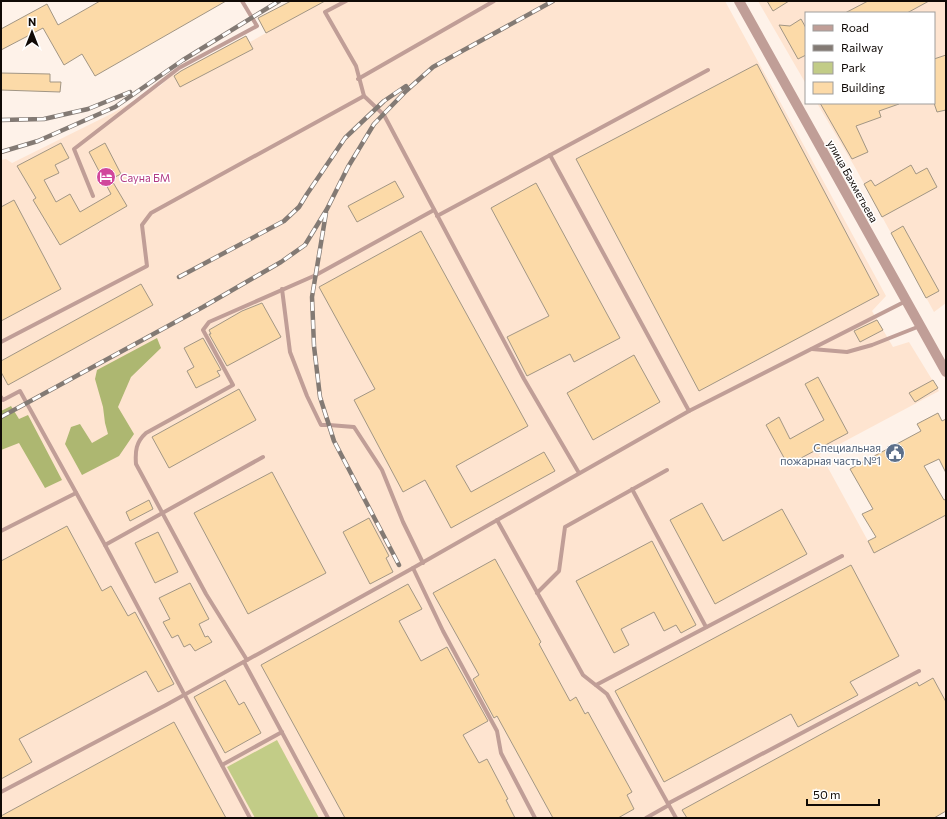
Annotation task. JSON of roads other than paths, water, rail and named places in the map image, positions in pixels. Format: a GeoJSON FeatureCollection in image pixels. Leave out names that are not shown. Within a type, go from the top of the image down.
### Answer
{"type":"FeatureCollection","features":[{"type":"Feature","properties":{"kind":"street","name":"улица Бахметьева"},"geometry":{"type":"LineString","coordinates":[[739,1],[945,369]]}},
{"type":"Feature","properties":{"kind":"lane"},"geometry":{"type":"LineString","coordinates":[[93,196],[74,149],[179,68],[257,26],[242,1]]}},
{"type":"Feature","properties":{"kind":"lane"},"geometry":{"type":"LineString","coordinates":[[346,1],[325,12],[356,66],[358,79],[364,96],[384,115],[524,379],[579,473]]}},
{"type":"Feature","properties":{"kind":"lane"},"geometry":{"type":"LineString","coordinates":[[358,79],[494,1]]}},
{"type":"Feature","properties":{"kind":"lane"},"geometry":{"type":"LineString","coordinates":[[437,216],[708,70]]}},
{"type":"Feature","properties":{"kind":"lane"},"geometry":{"type":"LineString","coordinates":[[1,342],[147,266],[142,225],[150,213],[364,96]]}},
{"type":"Feature","properties":{"kind":"lane"},"geometry":{"type":"LineString","coordinates":[[550,155],[689,412]]}},
{"type":"Feature","properties":{"kind":"lane"},"geometry":{"type":"LineString","coordinates":[[328,818],[245,661],[206,594],[136,464],[135,451],[139,439],[146,434],[233,385],[203,330],[209,322],[316,275],[434,210]]}},
{"type":"Feature","properties":{"kind":"lane"},"geometry":{"type":"LineString","coordinates":[[282,289],[290,352],[307,396],[321,426],[329,425],[354,427],[382,470],[403,522],[423,563]]}},
{"type":"Feature","properties":{"kind":"lane"},"geometry":{"type":"LineString","coordinates":[[1,792],[185,694],[423,563],[579,473],[689,412],[906,300]]}},
{"type":"Feature","properties":{"kind":"lane"},"geometry":{"type":"LineString","coordinates":[[812,349],[848,352],[872,345],[920,326]]}},
{"type":"Feature","properties":{"kind":"lane"},"geometry":{"type":"LineString","coordinates":[[2,399],[20,391],[105,545],[250,818]]}},
{"type":"Feature","properties":{"kind":"lane"},"geometry":{"type":"LineString","coordinates":[[105,545],[263,457]]}},
{"type":"Feature","properties":{"kind":"lane"},"geometry":{"type":"LineString","coordinates":[[537,593],[559,571],[565,527],[667,470]]}},
{"type":"Feature","properties":{"kind":"lane"},"geometry":{"type":"LineString","coordinates":[[632,489],[706,627]]}},
{"type":"Feature","properties":{"kind":"lane"},"geometry":{"type":"LineString","coordinates":[[1,531],[76,493]]}},
{"type":"Feature","properties":{"kind":"lane"},"geometry":{"type":"LineString","coordinates":[[497,520],[583,675],[607,694],[676,818]]}},
{"type":"Feature","properties":{"kind":"lane"},"geometry":{"type":"LineString","coordinates":[[596,685],[842,556]]}},
{"type":"Feature","properties":{"kind":"lane"},"geometry":{"type":"LineString","coordinates":[[413,568],[443,630],[497,731],[501,753],[535,818]]}},
{"type":"Feature","properties":{"kind":"lane"},"geometry":{"type":"LineString","coordinates":[[646,818],[669,804],[920,671]]}},
{"type":"Feature","properties":{"kind":"lane"},"geometry":{"type":"LineString","coordinates":[[222,765],[282,732]]}},
{"type":"Feature","properties":{"kind":"railway"},"geometry":{"type":"LineString","coordinates":[[1,152],[38,141],[115,107],[183,60],[279,1]]}},
{"type":"Feature","properties":{"kind":"railway"},"geometry":{"type":"LineString","coordinates":[[1,417],[203,307],[281,262],[305,245],[327,209],[348,167],[374,124],[406,91],[433,67],[553,1]]}},
{"type":"Feature","properties":{"kind":"railway"},"geometry":{"type":"LineString","coordinates":[[179,277],[284,221],[299,207],[345,138],[384,101],[406,86]]}},
{"type":"Feature","properties":{"kind":"railway"},"geometry":{"type":"LineString","coordinates":[[1,120],[44,119],[88,109],[130,92]]}},
{"type":"Feature","properties":{"kind":"railway"},"geometry":{"type":"LineString","coordinates":[[326,213],[312,297],[314,346],[320,397],[334,441],[399,565]]}},
{"type":"Feature","properties":{"kind":"place","name":"Сауна БМ"},"geometry":{"type":"Point","coordinates":[106,177]}},
{"type":"Feature","properties":{"kind":"place","name":"Специальная пожарная часть №1"},"geometry":{"type":"Point","coordinates":[895,453]}}]}
